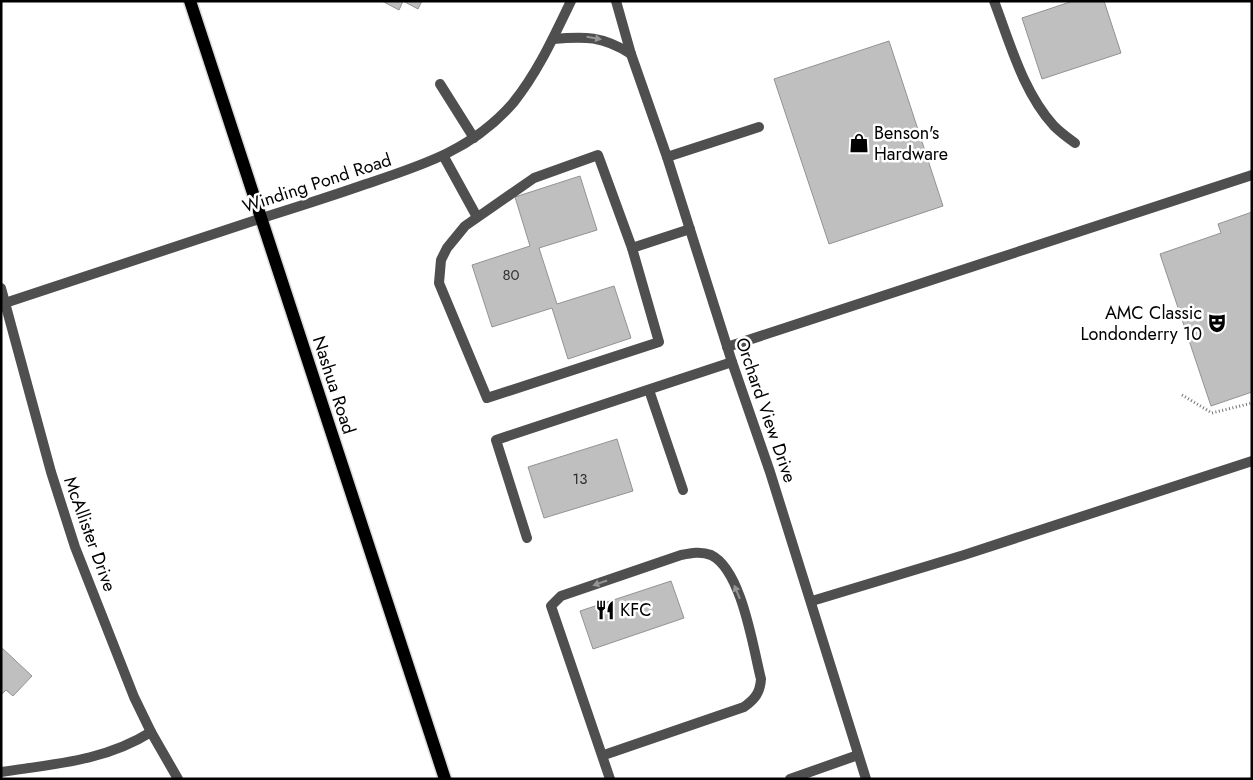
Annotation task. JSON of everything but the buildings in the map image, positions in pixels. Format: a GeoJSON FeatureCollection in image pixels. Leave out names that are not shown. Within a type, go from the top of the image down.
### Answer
{"type":"FeatureCollection","features":[{"type":"Feature","properties":{"kind":"main road","name":"Nashua Road"},"geometry":{"type":"LineString","coordinates":[[190,1],[445,779]]}},
{"type":"Feature","properties":{"kind":"street","name":"Winding Pond Road"},"geometry":{"type":"LineString","coordinates":[[5,303],[444,157],[474,138],[512,103],[540,64],[571,1]]}},
{"type":"Feature","properties":{"kind":"street","name":"Orchard View Drive"},"geometry":{"type":"LineString","coordinates":[[616,1],[631,54],[667,157],[727,347],[812,601],[866,779]]}},
{"type":"Feature","properties":{"kind":"street"},"geometry":{"type":"LineString","coordinates":[[994,1],[1019,67],[1036,100],[1054,126],[1075,143]]}},
{"type":"Feature","properties":{"kind":"street"},"geometry":{"type":"LineString","coordinates":[[553,39],[592,37],[615,44],[631,54]]}},
{"type":"Feature","properties":{"kind":"street"},"geometry":{"type":"LineString","coordinates":[[440,84],[474,138]]}},
{"type":"Feature","properties":{"kind":"street"},"geometry":{"type":"LineString","coordinates":[[667,157],[759,127]]}},
{"type":"Feature","properties":{"kind":"street"},"geometry":{"type":"LineString","coordinates":[[598,155],[632,248],[659,342],[487,398],[439,284],[441,260],[447,248],[465,226],[477,217],[534,178],[598,155]]}},
{"type":"Feature","properties":{"kind":"street"},"geometry":{"type":"LineString","coordinates":[[444,157],[477,217]]}},
{"type":"Feature","properties":{"kind":"street"},"geometry":{"type":"LineString","coordinates":[[727,347],[1252,175]]}},
{"type":"Feature","properties":{"kind":"street"},"geometry":{"type":"LineString","coordinates":[[632,248],[690,229]]}},
{"type":"Feature","properties":{"kind":"street","name":"McAllister Drive"},"geometry":{"type":"LineString","coordinates":[[1,288],[51,472],[75,547],[134,697],[151,732],[178,779]]}},
{"type":"Feature","properties":{"kind":"street"},"geometry":{"type":"LineString","coordinates":[[527,538],[496,440],[732,362]]}},
{"type":"Feature","properties":{"kind":"street"},"geometry":{"type":"LineString","coordinates":[[649,390],[683,490]]}},
{"type":"Feature","properties":{"kind":"street"},"geometry":{"type":"LineString","coordinates":[[812,601],[964,555],[1252,462]]}},
{"type":"Feature","properties":{"kind":"street"},"geometry":{"type":"LineString","coordinates":[[604,755],[744,707],[754,701],[761,690],[761,679],[744,606],[726,568],[712,555],[697,552],[681,555],[561,596],[550,606],[604,755],[610,779]]}},
{"type":"Feature","properties":{"kind":"street"},"geometry":{"type":"LineString","coordinates":[[1,772],[103,755],[131,745],[151,732]]}},
{"type":"Feature","properties":{"kind":"street"},"geometry":{"type":"LineString","coordinates":[[790,779],[858,755]]}},
{"type":"Feature","properties":{"kind":"path"},"geometry":{"type":"LineString","coordinates":[[1182,395],[1212,413],[1252,403]]}},
{"type":"Feature","properties":{"kind":"place","name":"Benson's Hardware"},"geometry":{"type":"Point","coordinates":[859,143]}},
{"type":"Feature","properties":{"kind":"place","name":"AMC Classic Londonderry 10"},"geometry":{"type":"Point","coordinates":[1217,323]}},
{"type":"Feature","properties":{"kind":"place","name":"KFC"},"geometry":{"type":"Point","coordinates":[605,610]}}]}
